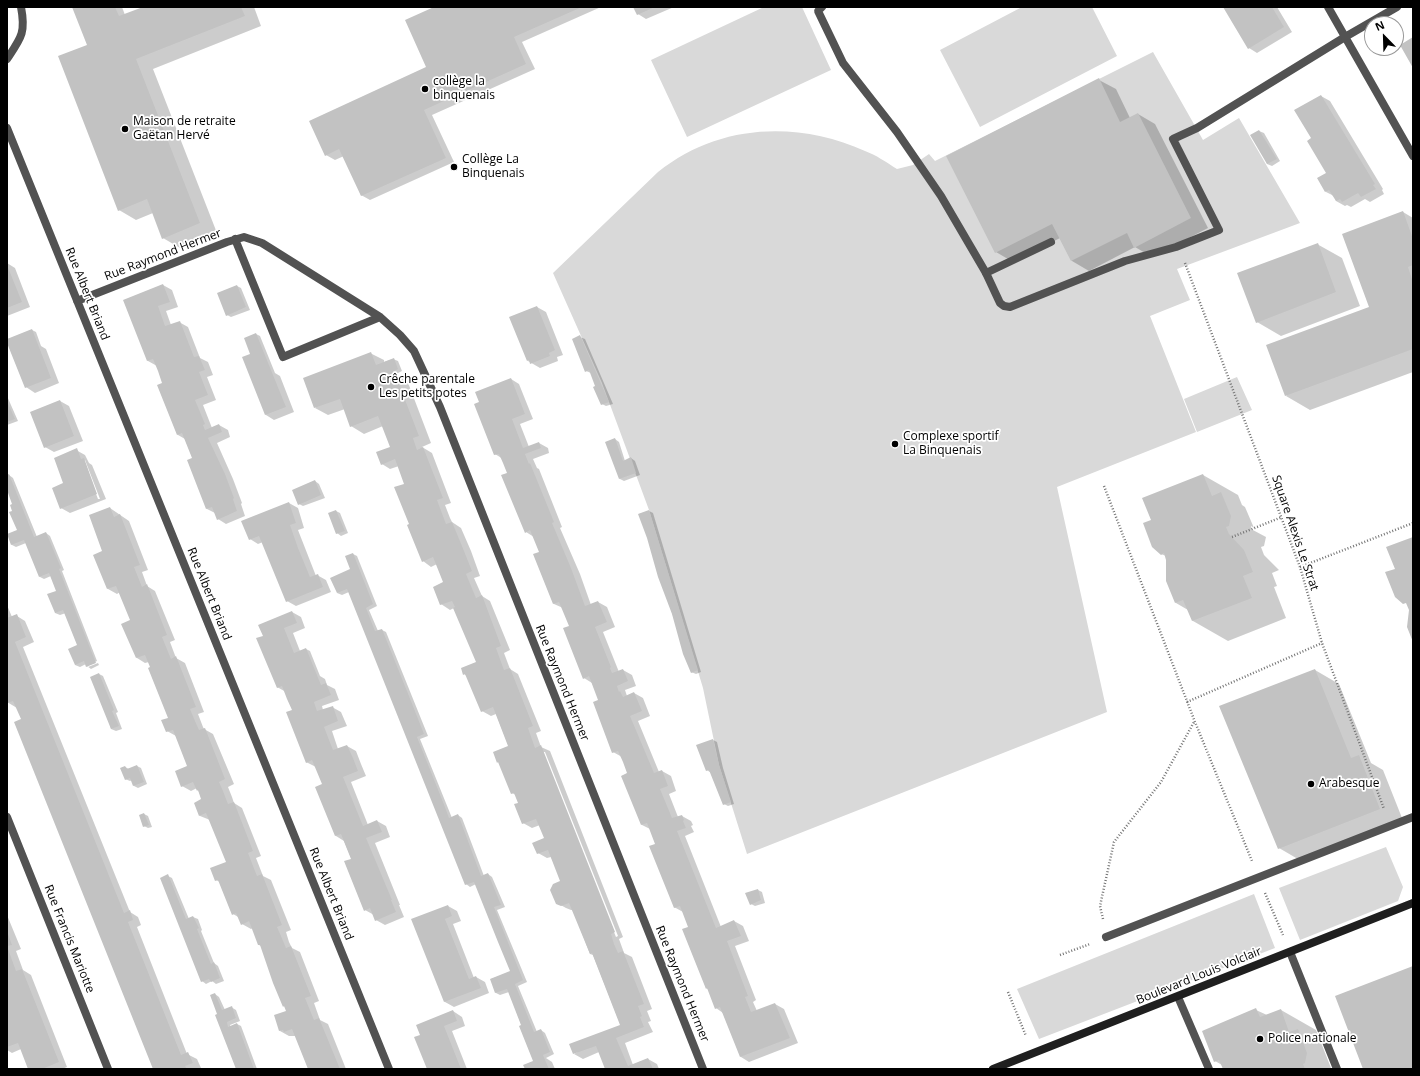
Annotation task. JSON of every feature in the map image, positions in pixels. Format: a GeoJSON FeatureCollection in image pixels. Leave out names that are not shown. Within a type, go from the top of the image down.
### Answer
{"type":"FeatureCollection","features":[{"type":"Feature","properties":{"kind":"street"},"geometry":{"type":"LineString","coordinates":[[7,59],[21,39],[23,18],[21,7]]}},
{"type":"Feature","properties":{"kind":"street"},"geometry":{"type":"LineString","coordinates":[[822,7],[818,11],[843,63],[897,132],[941,196],[986,273],[1000,303],[1004,306],[1010,307],[1125,261],[1176,247],[1219,230],[1173,139],[1197,128],[1345,37],[1397,7]]}},
{"type":"Feature","properties":{"kind":"street"},"geometry":{"type":"LineString","coordinates":[[1328,7],[1413,156]]}},
{"type":"Feature","properties":{"kind":"street","name":"Rue Albert Briand"},"geometry":{"type":"LineString","coordinates":[[7,128],[389,1069]]}},
{"type":"Feature","properties":{"kind":"street","name":"Rue Raymond Hermer"},"geometry":{"type":"LineString","coordinates":[[77,301],[235,239],[244,238],[262,243],[380,317],[400,335],[414,351],[440,407],[703,1069]]}},
{"type":"Feature","properties":{"kind":"street","name":"Rue Raymond Hermer"},"geometry":{"type":"LineString","coordinates":[[235,239],[283,357],[380,317]]}},
{"type":"Feature","properties":{"kind":"street"},"geometry":{"type":"LineString","coordinates":[[986,273],[1051,242]]}},
{"type":"Feature","properties":{"kind":"street","name":"Rue Francis Mariotte"},"geometry":{"type":"LineString","coordinates":[[7,817],[108,1069]]}},
{"type":"Feature","properties":{"kind":"street"},"geometry":{"type":"LineString","coordinates":[[1106,938],[1413,817]]}},
{"type":"Feature","properties":{"kind":"street","name":"Boulevard Louis Volclair"},"geometry":{"type":"LineString","coordinates":[[994,1069],[1413,903]]}},
{"type":"Feature","properties":{"kind":"street"},"geometry":{"type":"LineString","coordinates":[[1290,952],[1337,1069]]}},
{"type":"Feature","properties":{"kind":"street"},"geometry":{"type":"LineString","coordinates":[[1178,997],[1209,1069]]}},
{"type":"Feature","properties":{"kind":"path","name":"Square Alexis Le Strat"},"geometry":{"type":"LineString","coordinates":[[1176,247],[1188,271],[1282,517],[1300,567],[1322,643],[1391,826]]}},
{"type":"Feature","properties":{"kind":"path"},"geometry":{"type":"LineString","coordinates":[[1104,486],[1187,702],[1290,952]]}},
{"type":"Feature","properties":{"kind":"path"},"geometry":{"type":"LineString","coordinates":[[1232,537],[1282,517]]}},
{"type":"Feature","properties":{"kind":"path"},"geometry":{"type":"LineString","coordinates":[[1300,567],[1413,523]]}},
{"type":"Feature","properties":{"kind":"path"},"geometry":{"type":"LineString","coordinates":[[1187,702],[1322,643]]}},
{"type":"Feature","properties":{"kind":"path"},"geometry":{"type":"LineString","coordinates":[[1060,955],[1106,938],[1100,906],[1114,842],[1161,782],[1195,722]]}},
{"type":"Feature","properties":{"kind":"path"},"geometry":{"type":"LineString","coordinates":[[1008,992],[1033,1054]]}},
{"type":"Feature","properties":{"kind":"shaded area"},"geometry":{"type":"Polygon","coordinates":[[[764,7],[802,7],[831,70],[687,137],[651,60],[764,7]]]}},
{"type":"Feature","properties":{"kind":"shaded area"},"geometry":{"type":"Polygon","coordinates":[[[1022,7],[1092,7],[1117,56],[980,127],[940,50],[1022,7]]]}},
{"type":"Feature","properties":{"kind":"shaded area","name":"Complexe sportif La Binquenais"},"geometry":{"type":"Polygon","coordinates":[[[1153,52],[1203,140],[1239,118],[1300,223],[1177,269],[1190,300],[1150,316],[1196,432],[1057,487],[1107,712],[747,854],[719,765],[703,688],[649,510],[602,383],[553,273],[658,172],[681,156],[706,144],[731,136],[758,132],[785,131],[812,134],[839,141],[869,153],[897,169],[913,165],[929,154],[935,161],[1153,52]]]}},
{"type":"Feature","properties":{"kind":"shaded area"},"geometry":{"type":"Polygon","coordinates":[[[1237,377],[1252,410],[1197,432],[1184,399],[1237,377]]]}},
{"type":"Feature","properties":{"kind":"shaded area"},"geometry":{"type":"Polygon","coordinates":[[[1386,847],[1403,887],[1398,901],[1300,940],[1279,888],[1386,847]]]}},
{"type":"Feature","properties":{"kind":"shaded area"},"geometry":{"type":"Polygon","coordinates":[[[1254,894],[1275,948],[1039,1039],[1017,989],[1254,894]]]}},
{"type":"Feature","properties":{"kind":"building","name":"Maison de retraite Gaëtan Hervé"},"geometry":{"type":"Polygon","coordinates":[[[72,7],[115,7],[119,16],[143,7],[241,7],[245,16],[136,59],[200,223],[162,239],[147,199],[118,211],[58,56],[87,45],[72,7]]]}},
{"type":"Feature","properties":{"kind":"building","name":"collège la binquenais"},"geometry":{"type":"Polygon","coordinates":[[[434,7],[582,7],[514,37],[526,64],[424,110],[446,158],[361,196],[339,149],[325,156],[309,121],[426,67],[405,20],[434,7]]]}},
{"type":"Feature","properties":{"kind":"building"},"geometry":{"type":"Polygon","coordinates":[[[633,7],[655,7],[637,15],[633,7]]]}},
{"type":"Feature","properties":{"kind":"building"},"geometry":{"type":"Polygon","coordinates":[[[1223,7],[1272,7],[1284,27],[1248,49],[1223,7]]]}},
{"type":"Feature","properties":{"kind":"building"},"geometry":{"type":"Polygon","coordinates":[[[1413,37],[1413,68],[1404,52],[1404,43],[1413,37]]]}},
{"type":"Feature","properties":{"kind":"building"},"geometry":{"type":"Polygon","coordinates":[[[1099,78],[1120,122],[1138,113],[1191,218],[1134,248],[1127,233],[1071,261],[1052,224],[995,253],[946,156],[1099,78]]]}},
{"type":"Feature","properties":{"kind":"building"},"geometry":{"type":"Polygon","coordinates":[[[1321,95],[1375,184],[1373,185],[1376,189],[1361,197],[1358,193],[1342,202],[1340,199],[1336,201],[1329,190],[1325,192],[1317,178],[1326,173],[1307,141],[1311,138],[1294,110],[1321,95]]]}},
{"type":"Feature","properties":{"kind":"building"},"geometry":{"type":"Polygon","coordinates":[[[1259,130],[1277,159],[1267,164],[1250,135],[1259,130]]]}},
{"type":"Feature","properties":{"kind":"building"},"geometry":{"type":"Polygon","coordinates":[[[1403,211],[1413,239],[1413,265],[1408,267],[1413,282],[1413,349],[1285,396],[1266,345],[1369,307],[1342,234],[1403,211]]]}},
{"type":"Feature","properties":{"kind":"building"},"geometry":{"type":"Polygon","coordinates":[[[1318,243],[1336,292],[1256,323],[1237,273],[1318,243]]]}},
{"type":"Feature","properties":{"kind":"building"},"geometry":{"type":"Polygon","coordinates":[[[7,265],[22,302],[7,308],[7,265]]]}},
{"type":"Feature","properties":{"kind":"building"},"geometry":{"type":"Polygon","coordinates":[[[163,284],[170,302],[158,306],[165,326],[180,321],[194,357],[199,356],[205,370],[199,372],[208,395],[195,400],[205,424],[203,425],[205,430],[219,424],[222,432],[208,438],[225,474],[237,511],[217,520],[212,507],[206,509],[187,460],[192,458],[182,433],[177,435],[157,385],[162,383],[158,371],[153,359],[147,361],[123,300],[163,284]]]}},
{"type":"Feature","properties":{"kind":"building"},"geometry":{"type":"Polygon","coordinates":[[[237,285],[246,307],[226,316],[217,293],[237,285]]]}},
{"type":"Feature","properties":{"kind":"building"},"geometry":{"type":"Polygon","coordinates":[[[537,306],[555,350],[549,353],[550,356],[530,364],[529,360],[527,361],[509,317],[537,306]]]}},
{"type":"Feature","properties":{"kind":"building"},"geometry":{"type":"Polygon","coordinates":[[[32,329],[51,378],[25,388],[7,343],[7,339],[32,329]]]}},
{"type":"Feature","properties":{"kind":"building"},"geometry":{"type":"Polygon","coordinates":[[[256,333],[286,407],[265,415],[242,357],[250,354],[244,338],[256,333]]]}},
{"type":"Feature","properties":{"kind":"building"},"geometry":{"type":"Polygon","coordinates":[[[580,335],[609,402],[601,405],[593,387],[595,386],[589,370],[585,372],[572,339],[580,335]]]}},
{"type":"Feature","properties":{"kind":"building"},"geometry":{"type":"Polygon","coordinates":[[[371,352],[376,365],[394,358],[398,369],[394,371],[419,436],[413,438],[417,450],[423,447],[443,498],[437,500],[446,524],[452,522],[462,546],[472,571],[466,574],[476,598],[482,595],[501,646],[496,648],[504,670],[510,668],[533,726],[528,728],[535,748],[541,745],[615,932],[611,934],[614,944],[618,953],[623,951],[644,1004],[638,1006],[644,1027],[616,1038],[628,1066],[648,1058],[653,1069],[605,1069],[596,1046],[573,1054],[569,1044],[620,1025],[592,953],[590,954],[569,903],[561,906],[556,904],[550,890],[553,884],[560,881],[548,850],[537,854],[532,843],[544,838],[536,819],[522,824],[514,804],[518,803],[514,793],[511,794],[498,762],[497,763],[493,752],[508,746],[493,707],[481,712],[465,674],[463,675],[461,668],[476,662],[453,608],[455,607],[452,601],[440,605],[433,587],[443,582],[433,557],[422,562],[407,525],[409,524],[394,487],[404,484],[395,459],[381,465],[376,452],[390,447],[378,416],[350,427],[340,399],[314,408],[303,378],[371,352]]]}},
{"type":"Feature","properties":{"kind":"building"},"geometry":{"type":"Polygon","coordinates":[[[511,378],[525,414],[512,419],[523,448],[539,442],[541,448],[525,454],[554,522],[552,523],[585,606],[598,601],[607,622],[595,627],[612,673],[623,669],[628,681],[617,686],[619,692],[620,691],[623,697],[634,692],[642,711],[630,716],[654,773],[662,770],[668,786],[660,789],[672,818],[682,815],[686,828],[677,831],[716,928],[734,920],[741,936],[727,941],[748,996],[745,997],[751,1012],[775,1003],[790,1038],[740,1057],[720,1007],[715,1009],[707,988],[706,989],[682,929],[688,927],[680,906],[674,908],[649,846],[655,844],[647,823],[641,825],[621,776],[627,773],[623,762],[618,751],[612,753],[593,702],[598,700],[589,676],[583,679],[563,628],[569,626],[559,602],[553,604],[533,554],[539,552],[530,530],[525,533],[501,475],[507,473],[499,454],[494,455],[474,404],[479,402],[475,392],[511,378]]]}},
{"type":"Feature","properties":{"kind":"building"},"geometry":{"type":"Polygon","coordinates":[[[60,400],[74,436],[44,448],[30,412],[60,400]]]}},
{"type":"Feature","properties":{"kind":"building"},"geometry":{"type":"Polygon","coordinates":[[[7,401],[15,419],[7,422],[7,401]]]}},
{"type":"Feature","properties":{"kind":"building"},"geometry":{"type":"Polygon","coordinates":[[[615,438],[623,461],[631,457],[636,473],[619,479],[605,442],[615,438]]]}},
{"type":"Feature","properties":{"kind":"building"},"geometry":{"type":"Polygon","coordinates":[[[77,448],[81,459],[84,458],[97,494],[60,509],[52,488],[63,483],[54,458],[77,448]]]}},
{"type":"Feature","properties":{"kind":"building"},"geometry":{"type":"Polygon","coordinates":[[[9,474],[34,537],[46,532],[96,663],[86,667],[84,661],[75,665],[68,649],[77,645],[63,610],[55,613],[47,594],[56,591],[49,573],[39,577],[24,540],[11,545],[7,534],[17,530],[9,512],[12,511],[10,505],[12,504],[7,490],[7,475],[9,474]]]}},
{"type":"Feature","properties":{"kind":"building"},"geometry":{"type":"Polygon","coordinates":[[[1203,474],[1212,496],[1221,492],[1231,516],[1229,526],[1226,527],[1229,534],[1244,550],[1253,572],[1243,576],[1252,598],[1192,621],[1183,600],[1175,603],[1166,581],[1166,560],[1164,553],[1161,555],[1152,547],[1143,523],[1151,520],[1142,498],[1203,474]]]}},
{"type":"Feature","properties":{"kind":"building"},"geometry":{"type":"Polygon","coordinates":[[[315,480],[321,495],[298,505],[292,490],[315,480]]]}},
{"type":"Feature","properties":{"kind":"building"},"geometry":{"type":"Polygon","coordinates":[[[289,502],[296,523],[290,525],[298,548],[310,577],[318,574],[323,587],[286,602],[259,536],[249,540],[241,521],[289,502]]]}},
{"type":"Feature","properties":{"kind":"building"},"geometry":{"type":"Polygon","coordinates":[[[110,507],[114,517],[120,514],[140,565],[134,567],[142,587],[147,584],[167,635],[162,637],[171,659],[176,656],[196,707],[190,709],[199,730],[205,728],[225,779],[219,782],[228,804],[234,802],[253,851],[248,853],[257,876],[262,874],[282,925],[277,927],[286,948],[291,946],[311,996],[305,998],[314,1020],[319,1018],[340,1069],[308,1069],[292,1029],[284,1032],[283,1030],[279,1031],[274,1015],[286,1011],[273,983],[260,945],[258,945],[249,921],[241,925],[236,913],[232,915],[218,880],[215,881],[210,868],[226,862],[206,813],[199,816],[194,803],[201,799],[198,790],[197,791],[193,782],[181,787],[175,771],[187,766],[173,730],[166,732],[161,720],[168,718],[148,668],[150,667],[145,655],[136,658],[121,624],[130,620],[116,586],[107,589],[93,555],[102,551],[89,515],[110,507]]]}},
{"type":"Feature","properties":{"kind":"building"},"geometry":{"type":"Polygon","coordinates":[[[336,510],[345,531],[336,534],[328,513],[336,510]]]}},
{"type":"Feature","properties":{"kind":"building"},"geometry":{"type":"Polygon","coordinates":[[[649,510],[698,670],[691,673],[683,654],[672,614],[658,577],[647,538],[638,514],[649,510]]]}},
{"type":"Feature","properties":{"kind":"building"},"geometry":{"type":"Polygon","coordinates":[[[1413,537],[1413,642],[1407,627],[1409,610],[1406,603],[1403,604],[1395,597],[1385,572],[1395,569],[1386,547],[1413,537]]]}},
{"type":"Feature","properties":{"kind":"building"},"geometry":{"type":"Polygon","coordinates":[[[353,553],[373,604],[366,608],[375,631],[382,629],[409,696],[424,734],[417,737],[449,818],[458,814],[481,876],[488,873],[501,905],[494,907],[523,980],[515,984],[534,1032],[541,1029],[550,1052],[543,1055],[549,1069],[525,1069],[523,1065],[533,1061],[519,1026],[521,1025],[507,989],[495,993],[490,979],[510,971],[474,882],[465,885],[347,589],[337,593],[330,578],[350,569],[345,556],[353,553]]]}},
{"type":"Feature","properties":{"kind":"building"},"geometry":{"type":"Polygon","coordinates":[[[292,611],[297,623],[284,628],[294,653],[306,648],[321,685],[326,683],[331,695],[314,702],[317,711],[333,706],[338,721],[324,727],[333,750],[347,745],[358,771],[343,777],[363,826],[377,820],[382,832],[366,838],[396,912],[375,921],[370,908],[364,911],[344,861],[351,859],[341,834],[335,836],[315,787],[322,784],[312,760],[306,763],[286,712],[292,710],[282,686],[277,688],[256,638],[263,636],[258,625],[292,611]]]}},
{"type":"Feature","properties":{"kind":"building"},"geometry":{"type":"Polygon","coordinates":[[[17,614],[26,637],[15,642],[124,913],[130,910],[133,920],[128,922],[181,1055],[188,1052],[193,1063],[185,1066],[187,1069],[153,1069],[14,722],[21,719],[13,701],[7,703],[7,618],[17,614]]]}},
{"type":"Feature","properties":{"kind":"building","name":"Arabesque"},"geometry":{"type":"Polygon","coordinates":[[[1315,669],[1351,758],[1359,755],[1380,809],[1278,849],[1219,706],[1315,669]]]}},
{"type":"Feature","properties":{"kind":"building"},"geometry":{"type":"Polygon","coordinates":[[[99,673],[114,710],[112,711],[119,726],[111,729],[90,677],[99,673]]]}},
{"type":"Feature","properties":{"kind":"building"},"geometry":{"type":"Polygon","coordinates":[[[713,739],[719,765],[731,802],[723,805],[709,770],[706,771],[696,745],[713,739]]]}},
{"type":"Feature","properties":{"kind":"building"},"geometry":{"type":"Polygon","coordinates":[[[137,765],[144,782],[133,786],[130,778],[125,780],[120,768],[125,766],[127,769],[137,765]]]}},
{"type":"Feature","properties":{"kind":"building"},"geometry":{"type":"Polygon","coordinates":[[[144,813],[149,825],[143,827],[139,815],[144,813]]]}},
{"type":"Feature","properties":{"kind":"building"},"geometry":{"type":"Polygon","coordinates":[[[168,874],[186,919],[193,916],[199,928],[197,929],[211,964],[214,962],[220,978],[211,982],[209,979],[201,982],[160,878],[168,874]]]}},
{"type":"Feature","properties":{"kind":"building"},"geometry":{"type":"Polygon","coordinates":[[[758,889],[761,900],[750,905],[745,893],[758,889]]]}},
{"type":"Feature","properties":{"kind":"building"},"geometry":{"type":"Polygon","coordinates":[[[448,905],[452,916],[445,919],[469,979],[476,976],[481,988],[444,1002],[411,919],[448,905]]]}},
{"type":"Feature","properties":{"kind":"building"},"geometry":{"type":"Polygon","coordinates":[[[7,931],[12,945],[7,946],[7,931]]]}},
{"type":"Feature","properties":{"kind":"building"},"geometry":{"type":"Polygon","coordinates":[[[7,946],[16,971],[22,969],[59,1062],[42,1069],[28,1069],[18,1043],[7,1047],[7,946]]]}},
{"type":"Feature","properties":{"kind":"building"},"geometry":{"type":"Polygon","coordinates":[[[1413,966],[1413,1069],[1363,1069],[1335,996],[1413,966]]]}},
{"type":"Feature","properties":{"kind":"building"},"geometry":{"type":"Polygon","coordinates":[[[215,993],[222,1010],[232,1006],[236,1018],[227,1022],[228,1027],[237,1023],[254,1069],[236,1069],[215,1015],[217,1014],[210,995],[215,993]]]}},
{"type":"Feature","properties":{"kind":"building"},"geometry":{"type":"Polygon","coordinates":[[[1256,1008],[1260,1017],[1281,1009],[1289,1032],[1298,1029],[1307,1053],[1305,1063],[1303,1064],[1305,1069],[1223,1069],[1219,1060],[1214,1062],[1202,1031],[1256,1008]]]}},
{"type":"Feature","properties":{"kind":"building"},"geometry":{"type":"Polygon","coordinates":[[[453,1010],[457,1021],[444,1026],[461,1069],[427,1069],[414,1037],[420,1035],[416,1025],[453,1010]]]}},
{"type":"Feature","properties":{"kind":"place","name":"collège la binquenais"},"geometry":{"type":"Point","coordinates":[425,89]}},
{"type":"Feature","properties":{"kind":"place","name":"Maison de retraite Gaëtan Hervé"},"geometry":{"type":"Point","coordinates":[125,129]}},
{"type":"Feature","properties":{"kind":"place","name":"Collège La Binquenais"},"geometry":{"type":"Point","coordinates":[454,167]}},
{"type":"Feature","properties":{"kind":"place","name":"Crêche parentale Les petits potes"},"geometry":{"type":"Point","coordinates":[371,387]}},
{"type":"Feature","properties":{"kind":"place","name":"Complexe sportif La Binquenais"},"geometry":{"type":"Point","coordinates":[895,444]}},
{"type":"Feature","properties":{"kind":"place","name":"Arabesque"},"geometry":{"type":"Point","coordinates":[1311,784]}},
{"type":"Feature","properties":{"kind":"place","name":"Police nationale"},"geometry":{"type":"Point","coordinates":[1260,1039]}}]}
